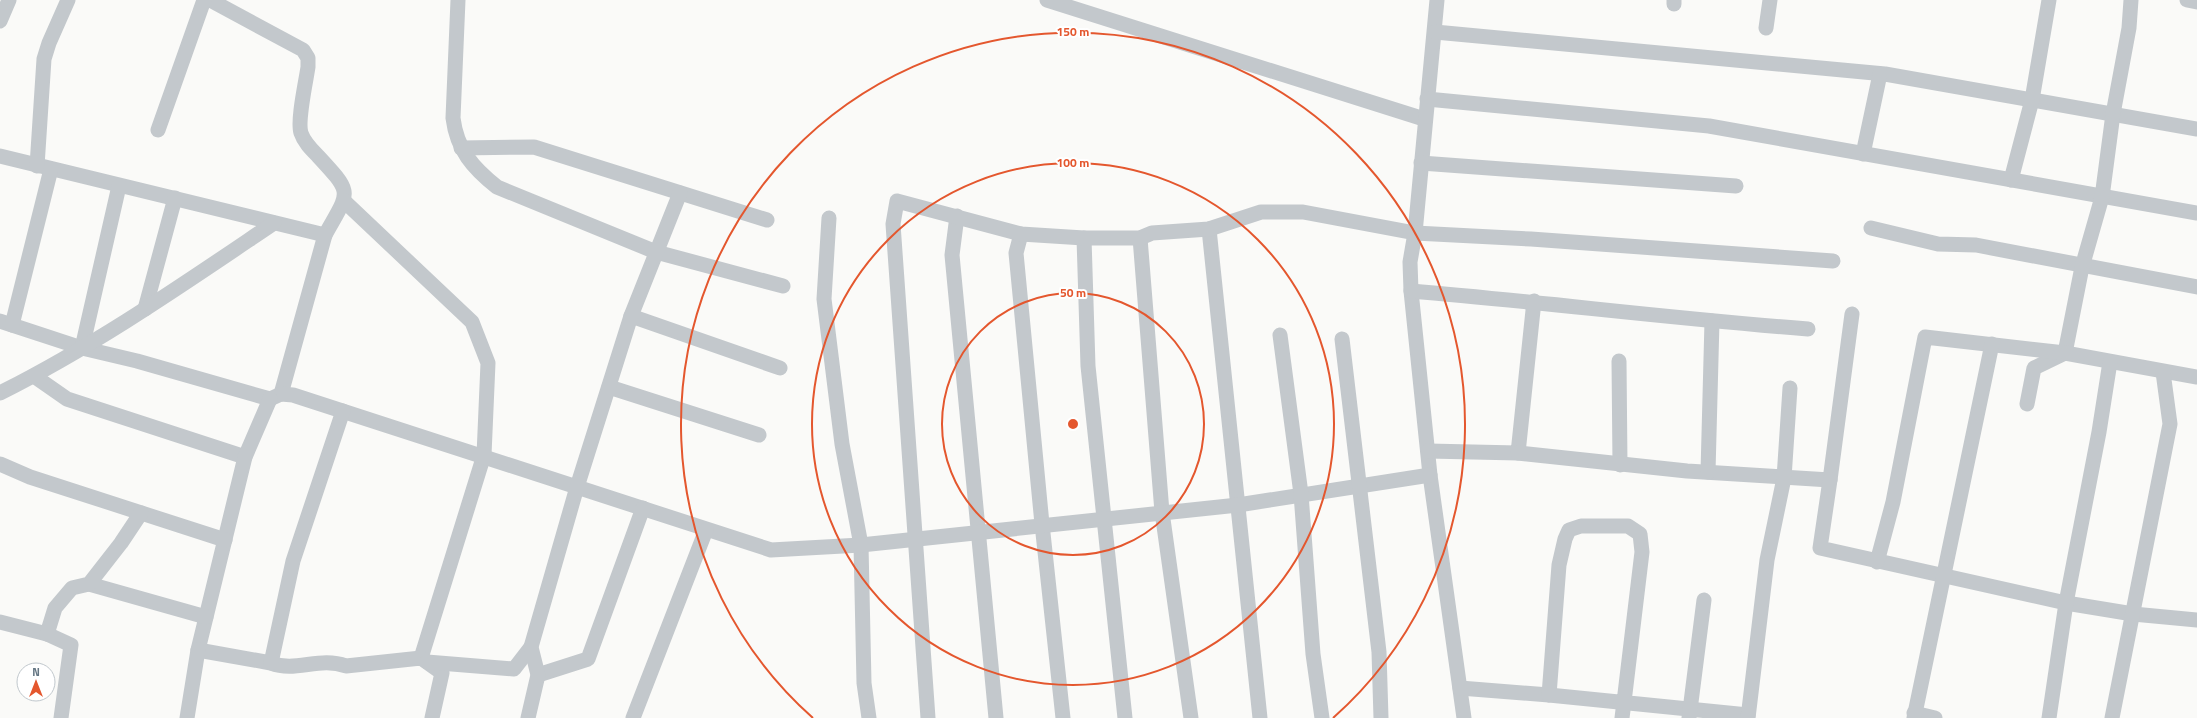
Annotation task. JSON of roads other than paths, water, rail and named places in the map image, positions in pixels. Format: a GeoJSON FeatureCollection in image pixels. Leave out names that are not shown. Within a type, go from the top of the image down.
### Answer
{"type":"FeatureCollection","features":[{"type":"Feature","properties":{"kind":"street"},"geometry":{"type":"LineString","coordinates":[[0,21],[9,0]]}},
{"type":"Feature","properties":{"kind":"street"},"geometry":{"type":"LineString","coordinates":[[68,0],[44,59],[44,167],[6,323],[82,348],[276,396],[293,395],[484,455],[706,530],[771,550],[861,545],[978,533],[1042,524],[1238,505],[1430,475]]}},
{"type":"Feature","properties":{"kind":"street"},"geometry":{"type":"LineString","coordinates":[[158,130],[204,0]]}},
{"type":"Feature","properties":{"kind":"street"},"geometry":{"type":"LineString","coordinates":[[187,718],[198,650],[245,457],[276,396],[325,235],[344,201],[346,194],[344,186],[309,147],[301,133],[308,67],[308,58],[304,50],[210,0]]}},
{"type":"Feature","properties":{"kind":"street"},"geometry":{"type":"LineString","coordinates":[[458,0],[453,118],[455,133],[461,148],[479,172],[497,187],[656,252],[783,286]]}},
{"type":"Feature","properties":{"kind":"street"},"geometry":{"type":"LineString","coordinates":[[1047,0],[1424,119]]}},
{"type":"Feature","properties":{"kind":"street"},"geometry":{"type":"LineString","coordinates":[[1437,0],[1435,32],[1424,119],[1421,163],[1410,262],[1411,291],[1430,475],[1464,718]]}},
{"type":"Feature","properties":{"kind":"street"},"geometry":{"type":"LineString","coordinates":[[1766,28],[1770,0]]}},
{"type":"Feature","properties":{"kind":"street"},"geometry":{"type":"LineString","coordinates":[[2011,180],[2032,100],[2049,0]]}},
{"type":"Feature","properties":{"kind":"street"},"geometry":{"type":"LineString","coordinates":[[2065,353],[2082,266],[2102,197],[2114,114],[2129,28],[2131,0]]}},
{"type":"Feature","properties":{"kind":"street"},"geometry":{"type":"LineString","coordinates":[[2187,0],[2197,2]]}},
{"type":"Feature","properties":{"kind":"street"},"geometry":{"type":"LineString","coordinates":[[1435,32],[1880,74],[2197,129]]}},
{"type":"Feature","properties":{"kind":"street"},"geometry":{"type":"LineString","coordinates":[[1863,154],[1880,74]]}},
{"type":"Feature","properties":{"kind":"street"},"geometry":{"type":"LineString","coordinates":[[1427,99],[1709,126],[2197,213]]}},
{"type":"Feature","properties":{"kind":"street"},"geometry":{"type":"LineString","coordinates":[[461,148],[534,147],[767,220]]}},
{"type":"Feature","properties":{"kind":"street"},"geometry":{"type":"LineString","coordinates":[[0,156],[325,235]]}},
{"type":"Feature","properties":{"kind":"street"},"geometry":{"type":"LineString","coordinates":[[1421,163],[1736,186]]}},
{"type":"Feature","properties":{"kind":"street"},"geometry":{"type":"LineString","coordinates":[[82,348],[119,186]]}},
{"type":"Feature","properties":{"kind":"street"},"geometry":{"type":"LineString","coordinates":[[198,650],[271,663],[282,667],[334,661],[346,666],[424,660],[514,669],[531,647],[577,487],[631,316],[680,193]]}},
{"type":"Feature","properties":{"kind":"street"},"geometry":{"type":"LineString","coordinates":[[145,309],[175,198]]}},
{"type":"Feature","properties":{"kind":"street"},"geometry":{"type":"LineString","coordinates":[[344,201],[472,322],[488,363],[484,455],[424,660]]}},
{"type":"Feature","properties":{"kind":"street"},"geometry":{"type":"LineString","coordinates":[[928,718],[914,539],[893,224],[897,201],[1021,234],[1084,238],[1140,238],[1152,233],[1209,229],[1261,212],[1303,212],[1414,233],[1531,239],[1833,261]]}},
{"type":"Feature","properties":{"kind":"street"},"geometry":{"type":"LineString","coordinates":[[957,216],[952,255],[996,718]]}},
{"type":"Feature","properties":{"kind":"street"},"geometry":{"type":"LineString","coordinates":[[829,218],[824,299],[842,444],[861,545],[864,683],[869,718]]}},
{"type":"Feature","properties":{"kind":"street"},"geometry":{"type":"LineString","coordinates":[[0,393],[34,376],[145,309],[274,223]]}},
{"type":"Feature","properties":{"kind":"street"},"geometry":{"type":"LineString","coordinates":[[1871,228],[1938,244],[1976,245],[2197,287]]}},
{"type":"Feature","properties":{"kind":"street"},"geometry":{"type":"LineString","coordinates":[[1209,229],[1260,718]]}},
{"type":"Feature","properties":{"kind":"street"},"geometry":{"type":"LineString","coordinates":[[1021,234],[1016,253],[1042,524],[1063,718]]}},
{"type":"Feature","properties":{"kind":"street"},"geometry":{"type":"LineString","coordinates":[[1084,238],[1088,366],[1126,718]]}},
{"type":"Feature","properties":{"kind":"street"},"geometry":{"type":"LineString","coordinates":[[1140,238],[1162,512],[1191,718]]}},
{"type":"Feature","properties":{"kind":"street"},"geometry":{"type":"LineString","coordinates":[[1411,291],[1534,301],[1712,322],[1808,329]]}},
{"type":"Feature","properties":{"kind":"street"},"geometry":{"type":"LineString","coordinates":[[1518,453],[1534,301]]}},
{"type":"Feature","properties":{"kind":"street"},"geometry":{"type":"LineString","coordinates":[[1852,314],[1820,548],[1877,562],[2066,603],[2133,614],[2197,620]]}},
{"type":"Feature","properties":{"kind":"street"},"geometry":{"type":"LineString","coordinates":[[631,316],[780,368]]}},
{"type":"Feature","properties":{"kind":"street"},"geometry":{"type":"LineString","coordinates":[[1708,472],[1712,322]]}},
{"type":"Feature","properties":{"kind":"street"},"geometry":{"type":"LineString","coordinates":[[1280,335],[1301,494],[1313,654],[1322,718]]}},
{"type":"Feature","properties":{"kind":"street"},"geometry":{"type":"LineString","coordinates":[[1877,562],[1893,502],[1925,337],[2065,353],[2197,377]]}},
{"type":"Feature","properties":{"kind":"street"},"geometry":{"type":"LineString","coordinates":[[1342,339],[1379,652],[1381,718]]}},
{"type":"Feature","properties":{"kind":"street"},"geometry":{"type":"LineString","coordinates":[[1935,718],[1914,715],[1992,344]]}},
{"type":"Feature","properties":{"kind":"street"},"geometry":{"type":"LineString","coordinates":[[2027,404],[2034,368],[2065,353]]}},
{"type":"Feature","properties":{"kind":"street"},"geometry":{"type":"LineString","coordinates":[[1619,361],[1620,465]]}},
{"type":"Feature","properties":{"kind":"street"},"geometry":{"type":"LineString","coordinates":[[2049,718],[2066,603],[2099,432],[2110,362]]}},
{"type":"Feature","properties":{"kind":"street"},"geometry":{"type":"LineString","coordinates":[[2112,718],[2170,424],[2163,372]]}},
{"type":"Feature","properties":{"kind":"street"},"geometry":{"type":"LineString","coordinates":[[34,376],[67,399],[245,457]]}},
{"type":"Feature","properties":{"kind":"street"},"geometry":{"type":"LineString","coordinates":[[609,388],[759,435]]}},
{"type":"Feature","properties":{"kind":"street"},"geometry":{"type":"LineString","coordinates":[[1460,688],[1624,702],[1689,714],[1748,716],[1767,560],[1784,478],[1790,388]]}},
{"type":"Feature","properties":{"kind":"street"},"geometry":{"type":"LineString","coordinates":[[271,663],[293,561],[342,411]]}},
{"type":"Feature","properties":{"kind":"street"},"geometry":{"type":"LineString","coordinates":[[1428,451],[1518,453],[1620,465],[1784,478],[1830,480]]}},
{"type":"Feature","properties":{"kind":"street"},"geometry":{"type":"LineString","coordinates":[[0,464],[30,477],[225,540]]}},
{"type":"Feature","properties":{"kind":"street"},"geometry":{"type":"LineString","coordinates":[[538,675],[588,659],[643,508]]}},
{"type":"Feature","properties":{"kind":"street"},"geometry":{"type":"LineString","coordinates":[[89,584],[121,543],[141,513]]}},
{"type":"Feature","properties":{"kind":"street"},"geometry":{"type":"LineString","coordinates":[[1549,695],[1559,565],[1565,539],[1570,530],[1581,526],[1628,526],[1640,534],[1642,552],[1622,718]]}},
{"type":"Feature","properties":{"kind":"street"},"geometry":{"type":"LineString","coordinates":[[633,718],[706,530]]}},
{"type":"Feature","properties":{"kind":"street"},"geometry":{"type":"LineString","coordinates":[[47,634],[55,608],[72,588],[89,584],[206,617]]}},
{"type":"Feature","properties":{"kind":"street"},"geometry":{"type":"LineString","coordinates":[[1689,714],[1704,600]]}},
{"type":"Feature","properties":{"kind":"street"},"geometry":{"type":"LineString","coordinates":[[0,622],[47,634],[71,645],[61,718]]}},
{"type":"Feature","properties":{"kind":"street"},"geometry":{"type":"LineString","coordinates":[[528,718],[538,675],[531,647]]}},
{"type":"Feature","properties":{"kind":"street"},"geometry":{"type":"LineString","coordinates":[[424,660],[442,673],[432,718]]}}]}
